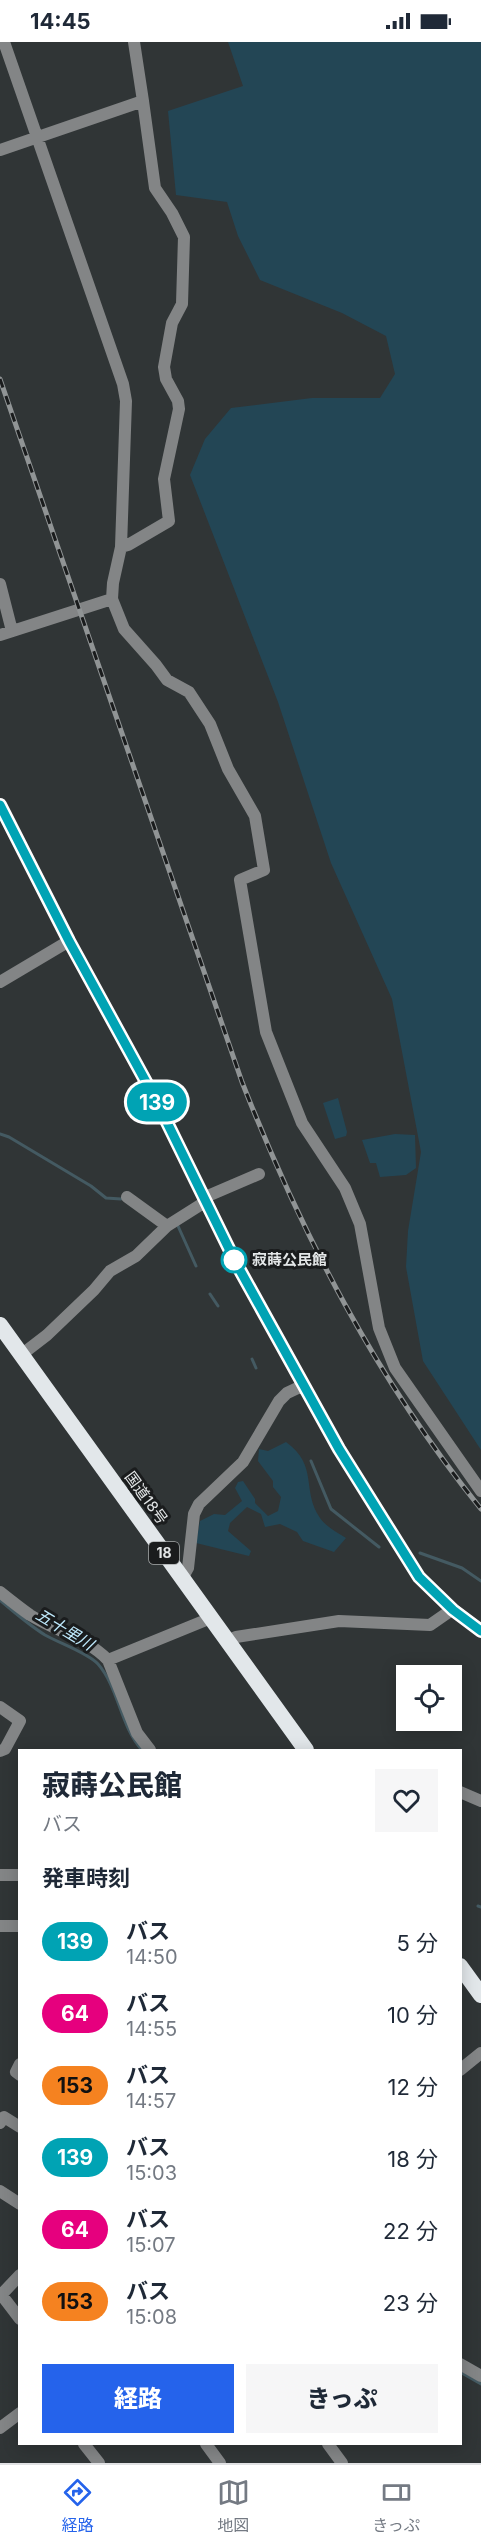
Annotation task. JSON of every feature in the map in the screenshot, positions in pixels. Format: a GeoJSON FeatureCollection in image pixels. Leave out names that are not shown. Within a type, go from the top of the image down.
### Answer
{"type":"FeatureCollection","features":[{"type":"Feature","properties":{"kind":"highway","name":"国道18号"},"geometry":{"type":"LineString","coordinates":[[0,1325],[305,1749]]}},
{"type":"Feature","properties":{"kind":"highway"},"geometry":{"type":"LineString","coordinates":[[462,1969],[481,1995]]}},
{"type":"Feature","properties":{"kind":"street"},"geometry":{"type":"LineString","coordinates":[[4,42],[126,401],[121,547],[112,583],[112,598],[124,629],[167,680],[189,692],[210,724],[228,769],[255,816],[264,870],[240,880],[266,1032],[302,1123],[345,1188],[360,1224],[375,1315],[395,1368],[481,1491]]}},
{"type":"Feature","properties":{"kind":"street"},"geometry":{"type":"LineString","coordinates":[[121,547],[168,521],[164,479],[179,409],[178,401],[166,379],[164,367],[172,322],[182,304],[184,237],[172,213],[155,188],[134,42]]}},
{"type":"Feature","properties":{"kind":"street"},"geometry":{"type":"LineString","coordinates":[[0,150],[143,101]]}},
{"type":"Feature","properties":{"kind":"street"},"geometry":{"type":"LineString","coordinates":[[0,584],[6,633],[112,598]]}},
{"type":"Feature","properties":{"kind":"street"},"geometry":{"type":"LineString","coordinates":[[0,805],[69,941],[157,1102],[236,1263],[339,1449],[419,1577],[453,1610],[481,1631]]}},
{"type":"Feature","properties":{"kind":"street"},"geometry":{"type":"LineString","coordinates":[[0,982],[69,941]]}},
{"type":"Feature","properties":{"kind":"street"},"geometry":{"type":"LineString","coordinates":[[21,1355],[47,1335],[94,1290],[110,1271],[136,1256],[167,1226],[204,1200],[259,1174]]}},
{"type":"Feature","properties":{"kind":"street"},"geometry":{"type":"LineString","coordinates":[[127,1197],[167,1226]]}},
{"type":"Feature","properties":{"kind":"street"},"geometry":{"type":"LineString","coordinates":[[183,1579],[188,1568],[194,1514],[199,1504],[243,1462],[279,1401],[287,1393],[304,1385]]}},
{"type":"Feature","properties":{"kind":"street"},"geometry":{"type":"LineString","coordinates":[[0,1592],[30,1615],[90,1644],[108,1660],[137,1733],[149,1749]]}},
{"type":"Feature","properties":{"kind":"street"},"geometry":{"type":"LineString","coordinates":[[227,1641],[236,1637],[339,1621],[430,1625],[453,1610]]}},
{"type":"Feature","properties":{"kind":"street"},"geometry":{"type":"LineString","coordinates":[[108,1660],[211,1618]]}},
{"type":"Feature","properties":{"kind":"street"},"geometry":{"type":"LineString","coordinates":[[0,1707],[20,1720],[5,1749],[0,1751]]}},
{"type":"Feature","properties":{"kind":"street"},"geometry":{"type":"LineString","coordinates":[[462,1793],[481,1801]]}},
{"type":"Feature","properties":{"kind":"street"},"geometry":{"type":"LineString","coordinates":[[0,1875],[18,1875]]}},
{"type":"Feature","properties":{"kind":"street"},"geometry":{"type":"LineString","coordinates":[[0,1926],[18,1926]]}},
{"type":"Feature","properties":{"kind":"street"},"geometry":{"type":"LineString","coordinates":[[462,2068],[481,2054]]}},
{"type":"Feature","properties":{"kind":"street"},"geometry":{"type":"LineString","coordinates":[[0,2123],[4,2116],[18,2126]]}},
{"type":"Feature","properties":{"kind":"street"},"geometry":{"type":"LineString","coordinates":[[0,2192],[18,2203]]}},
{"type":"Feature","properties":{"kind":"street"},"geometry":{"type":"LineString","coordinates":[[18,2277],[0,2294],[18,2316]]}},
{"type":"Feature","properties":{"kind":"street"},"geometry":{"type":"LineString","coordinates":[[462,2365],[481,2376]]}},
{"type":"Feature","properties":{"kind":"street"},"geometry":{"type":"LineString","coordinates":[[0,2428],[18,2414]]}},
{"type":"Feature","properties":{"kind":"street"},"geometry":{"type":"LineString","coordinates":[[85,2445],[99,2463]]}},
{"type":"Feature","properties":{"kind":"street"},"geometry":{"type":"LineString","coordinates":[[207,2445],[220,2463]]}},
{"type":"Feature","properties":{"kind":"street"},"geometry":{"type":"LineString","coordinates":[[329,2445],[342,2463]]}},
{"type":"Feature","properties":{"kind":"shaded area"},"geometry":{"type":"Polygon","coordinates":[[[228,42],[481,42],[481,1450],[423,1361],[406,1267],[408,1231],[421,1152],[392,999],[331,863],[278,702],[190,475],[205,439],[231,408],[312,398],[380,398],[395,374],[386,336],[342,313],[260,280],[238,236],[227,202],[176,195],[168,111],[243,86],[228,42]]]}},
{"type":"Feature","properties":{"kind":"shaded area"},"geometry":{"type":"Polygon","coordinates":[[[338,1098],[347,1132],[346,1136],[335,1139],[323,1103],[338,1098]]]}},
{"type":"Feature","properties":{"kind":"shaded area"},"geometry":{"type":"Polygon","coordinates":[[[395,1134],[415,1135],[416,1168],[406,1175],[380,1177],[376,1163],[370,1163],[362,1140],[395,1134]]]}},
{"type":"Feature","properties":{"kind":"shaded area"},"geometry":{"type":"Polygon","coordinates":[[[286,1442],[303,1460],[311,1498],[320,1518],[328,1527],[346,1538],[334,1552],[303,1541],[297,1532],[280,1524],[265,1527],[261,1514],[247,1507],[230,1523],[228,1531],[251,1551],[249,1556],[196,1543],[200,1521],[214,1514],[225,1515],[242,1501],[235,1488],[238,1482],[243,1481],[255,1499],[255,1503],[268,1516],[278,1511],[281,1497],[273,1487],[273,1481],[258,1461],[259,1449],[268,1451],[286,1442]]]}},
{"type":"Feature","properties":{"kind":"waterway"},"geometry":{"type":"LineString","coordinates":[[0,1134],[9,1137],[91,1186],[106,1198],[121,1199]]}},
{"type":"Feature","properties":{"kind":"waterway"},"geometry":{"type":"LineString","coordinates":[[178,1226],[196,1266]]}},
{"type":"Feature","properties":{"kind":"waterway"},"geometry":{"type":"LineString","coordinates":[[210,1294],[218,1306]]}},
{"type":"Feature","properties":{"kind":"waterway"},"geometry":{"type":"LineString","coordinates":[[252,1359],[256,1368]]}},
{"type":"Feature","properties":{"kind":"waterway"},"geometry":{"type":"LineString","coordinates":[[311,1461],[331,1509],[379,1547]]}},
{"type":"Feature","properties":{"kind":"waterway"},"geometry":{"type":"LineString","coordinates":[[420,1553],[462,1568],[481,1581]]}},
{"type":"Feature","properties":{"kind":"waterway","name":"五十里川"},"geometry":{"type":"LineString","coordinates":[[1,1601],[45,1635],[81,1652],[98,1664],[111,1684],[129,1730],[141,1749]]}},
{"type":"Feature","properties":{"kind":"waterway","name":"五十里川"},"geometry":{"type":"LineString","coordinates":[[462,2373],[481,2384]]}},
{"type":"Feature","properties":{"kind":"railway"},"geometry":{"type":"LineString","coordinates":[[0,379],[242,1082],[265,1139],[317,1250],[375,1358],[443,1460],[481,1509]]}},
{"type":"Feature","properties":{"kind":"bus line","name":"139"},"geometry":{"type":"LineString","coordinates":[[0,805],[69,941],[157,1102],[236,1263],[339,1449],[419,1577],[453,1610],[481,1631]]}},
{"type":"Feature","properties":{"kind":"place","name":"寂蒔公民館"},"geometry":{"type":"Point","coordinates":[234,1260]}}]}
